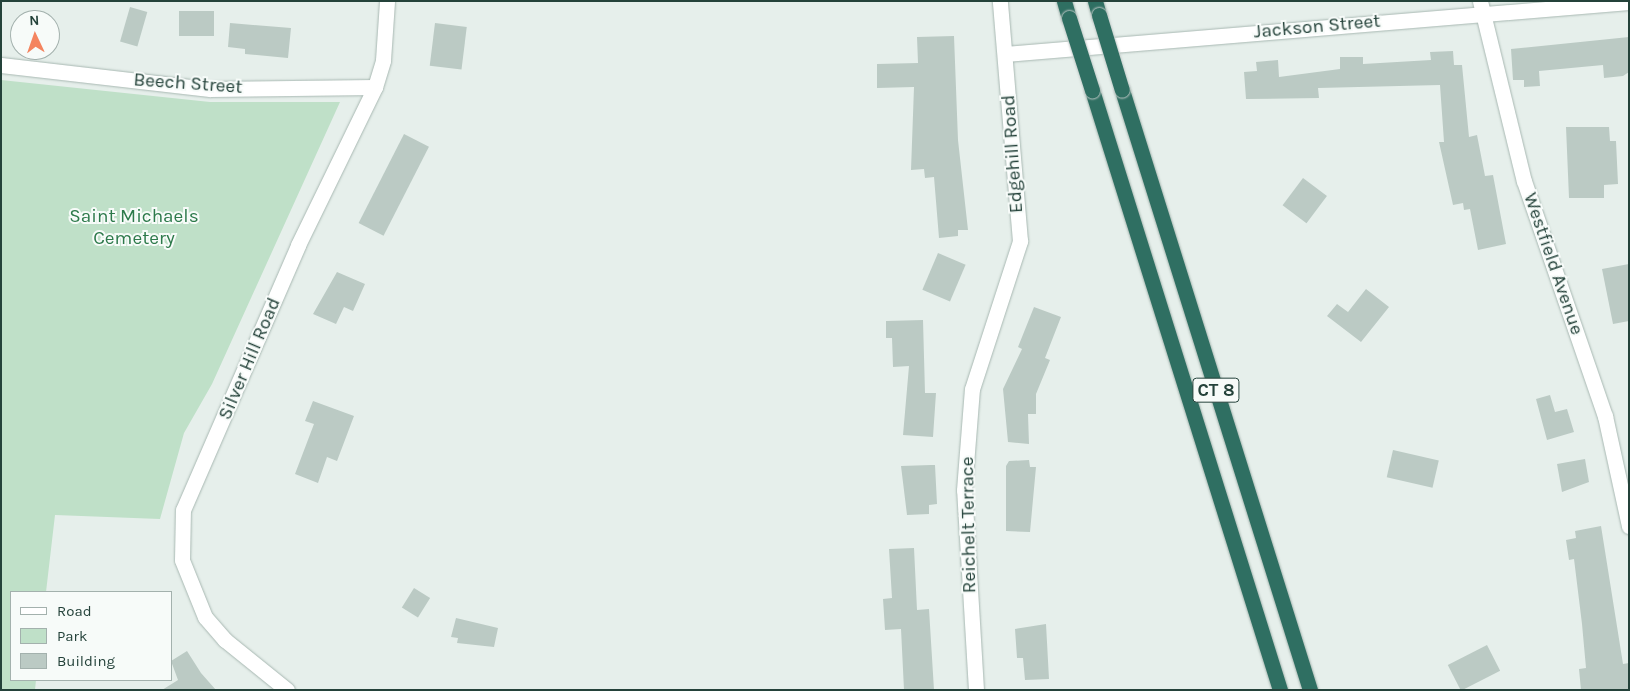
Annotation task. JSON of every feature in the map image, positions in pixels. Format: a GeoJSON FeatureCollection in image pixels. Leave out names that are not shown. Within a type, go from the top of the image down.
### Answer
{"type":"FeatureCollection","features":[{"type":"Feature","properties":{"kind":"highway","name":"CT 8"},"geometry":{"type":"LineString","coordinates":[[1064,1],[1280,690]]}},
{"type":"Feature","properties":{"kind":"highway","name":"CT 8"},"geometry":{"type":"LineString","coordinates":[[1097,8],[1310,690]]}},
{"type":"Feature","properties":{"kind":"street","name":"Silver Hill Road"},"geometry":{"type":"LineString","coordinates":[[287,690],[224,640],[205,617],[182,560],[183,510],[298,245],[375,87],[383,60],[387,1]]}},
{"type":"Feature","properties":{"kind":"street","name":"Edgehill Road"},"geometry":{"type":"LineString","coordinates":[[996,303],[1020,241],[1006,54],[1000,1]]}},
{"type":"Feature","properties":{"kind":"street","name":"Jackson Street"},"geometry":{"type":"LineString","coordinates":[[1006,54],[1481,7],[1629,2]]}},
{"type":"Feature","properties":{"kind":"street","name":"Westfield Avenue"},"geometry":{"type":"LineString","coordinates":[[1481,7],[1524,181],[1605,416],[1629,526]]}},
{"type":"Feature","properties":{"kind":"street","name":"Beech Street"},"geometry":{"type":"LineString","coordinates":[[1,65],[210,89],[375,87]]}},
{"type":"Feature","properties":{"kind":"street","name":"Reichelt Terrace"},"geometry":{"type":"LineString","coordinates":[[976,690],[964,490],[972,388],[996,303]]}},
{"type":"Feature","properties":{"kind":"green space","name":"Saint Michaels Cemetery"},"geometry":{"type":"Polygon","coordinates":[[[1,80],[210,102],[340,102],[212,384],[184,433],[160,519],[55,515],[46,591],[10,591],[10,681],[36,681],[35,690],[1,690],[1,80]]]}},
{"type":"Feature","properties":{"kind":"building"},"geometry":{"type":"Polygon","coordinates":[[[130,7],[147,12],[137,47],[120,42],[130,7]]]}},
{"type":"Feature","properties":{"kind":"building"},"geometry":{"type":"Polygon","coordinates":[[[179,11],[214,11],[214,36],[179,36],[179,11]]]}},
{"type":"Feature","properties":{"kind":"building"},"geometry":{"type":"Polygon","coordinates":[[[230,23],[291,28],[288,58],[245,54],[245,49],[228,47],[230,23]]]}},
{"type":"Feature","properties":{"kind":"building"},"geometry":{"type":"Polygon","coordinates":[[[435,23],[467,27],[462,70],[430,66],[435,23]]]}},
{"type":"Feature","properties":{"kind":"building"},"geometry":{"type":"Polygon","coordinates":[[[954,36],[958,140],[968,230],[958,230],[958,236],[939,238],[934,177],[925,178],[924,169],[911,170],[914,87],[877,88],[877,64],[918,63],[917,37],[954,36]]]}},
{"type":"Feature","properties":{"kind":"building"},"geometry":{"type":"Polygon","coordinates":[[[1629,37],[1629,72],[1623,76],[1604,78],[1603,65],[1539,71],[1540,86],[1524,87],[1524,80],[1513,80],[1511,49],[1629,37]]]}},
{"type":"Feature","properties":{"kind":"building"},"geometry":{"type":"Polygon","coordinates":[[[1453,51],[1454,65],[1462,65],[1469,137],[1477,135],[1485,176],[1493,175],[1506,244],[1478,250],[1470,209],[1464,210],[1463,203],[1453,205],[1439,142],[1444,142],[1440,85],[1318,88],[1319,98],[1246,99],[1244,72],[1257,71],[1256,62],[1278,60],[1279,77],[1340,69],[1340,57],[1363,57],[1363,64],[1431,60],[1430,52],[1453,51]]]}},
{"type":"Feature","properties":{"kind":"building"},"geometry":{"type":"Polygon","coordinates":[[[1566,127],[1609,127],[1610,141],[1616,141],[1618,184],[1604,185],[1604,198],[1569,198],[1566,127]]]}},
{"type":"Feature","properties":{"kind":"building"},"geometry":{"type":"Polygon","coordinates":[[[404,134],[429,147],[384,236],[359,223],[404,134]]]}},
{"type":"Feature","properties":{"kind":"building"},"geometry":{"type":"Polygon","coordinates":[[[1303,178],[1327,196],[1306,223],[1283,205],[1303,178]]]}},
{"type":"Feature","properties":{"kind":"building"},"geometry":{"type":"Polygon","coordinates":[[[938,253],[966,265],[950,302],[922,290],[938,253]]]}},
{"type":"Feature","properties":{"kind":"building"},"geometry":{"type":"Polygon","coordinates":[[[1629,264],[1629,321],[1613,324],[1602,269],[1629,264]]]}},
{"type":"Feature","properties":{"kind":"building"},"geometry":{"type":"Polygon","coordinates":[[[337,272],[365,284],[353,311],[344,307],[336,324],[313,314],[337,272]]]}},
{"type":"Feature","properties":{"kind":"building"},"geometry":{"type":"Polygon","coordinates":[[[1366,289],[1389,307],[1361,342],[1327,316],[1337,304],[1348,312],[1366,289]]]}},
{"type":"Feature","properties":{"kind":"building"},"geometry":{"type":"Polygon","coordinates":[[[1034,307],[1061,317],[1045,358],[1050,360],[1036,394],[1036,414],[1028,414],[1029,444],[1008,442],[1003,389],[1022,349],[1018,347],[1034,307]]]}},
{"type":"Feature","properties":{"kind":"building"},"geometry":{"type":"Polygon","coordinates":[[[923,320],[925,393],[936,393],[933,437],[903,435],[909,366],[893,367],[892,338],[886,338],[886,321],[923,320]]]}},
{"type":"Feature","properties":{"kind":"building"},"geometry":{"type":"Polygon","coordinates":[[[1550,395],[1555,412],[1567,409],[1574,432],[1547,440],[1536,399],[1550,395]]]}},
{"type":"Feature","properties":{"kind":"building"},"geometry":{"type":"Polygon","coordinates":[[[313,401],[354,416],[337,461],[327,457],[318,483],[295,474],[314,424],[305,421],[313,401]]]}},
{"type":"Feature","properties":{"kind":"building"},"geometry":{"type":"Polygon","coordinates":[[[1393,450],[1439,461],[1432,488],[1387,477],[1393,450]]]}},
{"type":"Feature","properties":{"kind":"building"},"geometry":{"type":"Polygon","coordinates":[[[1585,459],[1589,482],[1562,492],[1557,464],[1585,459]]]}},
{"type":"Feature","properties":{"kind":"building"},"geometry":{"type":"Polygon","coordinates":[[[1029,460],[1030,467],[1036,467],[1030,532],[1006,531],[1006,466],[1009,461],[1029,460]]]}},
{"type":"Feature","properties":{"kind":"building"},"geometry":{"type":"Polygon","coordinates":[[[935,465],[937,504],[929,505],[929,514],[907,515],[901,466],[935,465]]]}},
{"type":"Feature","properties":{"kind":"building"},"geometry":{"type":"Polygon","coordinates":[[[1601,526],[1623,664],[1629,663],[1629,690],[1581,690],[1579,669],[1586,668],[1582,624],[1574,559],[1569,560],[1566,540],[1576,538],[1575,531],[1601,526]]]}},
{"type":"Feature","properties":{"kind":"building"},"geometry":{"type":"Polygon","coordinates":[[[914,548],[917,610],[929,609],[934,690],[904,690],[901,629],[885,630],[883,599],[892,598],[889,549],[914,548]]]}},
{"type":"Feature","properties":{"kind":"building"},"geometry":{"type":"Polygon","coordinates":[[[414,588],[430,598],[418,618],[402,608],[414,588]]]}},
{"type":"Feature","properties":{"kind":"building"},"geometry":{"type":"Polygon","coordinates":[[[456,618],[498,628],[494,647],[457,643],[458,638],[451,637],[456,618]]]}},
{"type":"Feature","properties":{"kind":"building"},"geometry":{"type":"Polygon","coordinates":[[[1046,624],[1049,679],[1025,680],[1023,658],[1017,658],[1015,629],[1046,624]]]}},
{"type":"Feature","properties":{"kind":"building"},"geometry":{"type":"Polygon","coordinates":[[[1487,645],[1500,671],[1461,690],[1448,665],[1487,645]]]}},
{"type":"Feature","properties":{"kind":"building"},"geometry":{"type":"Polygon","coordinates":[[[187,651],[201,673],[216,690],[162,690],[178,680],[172,660],[187,651]]]}}]}
